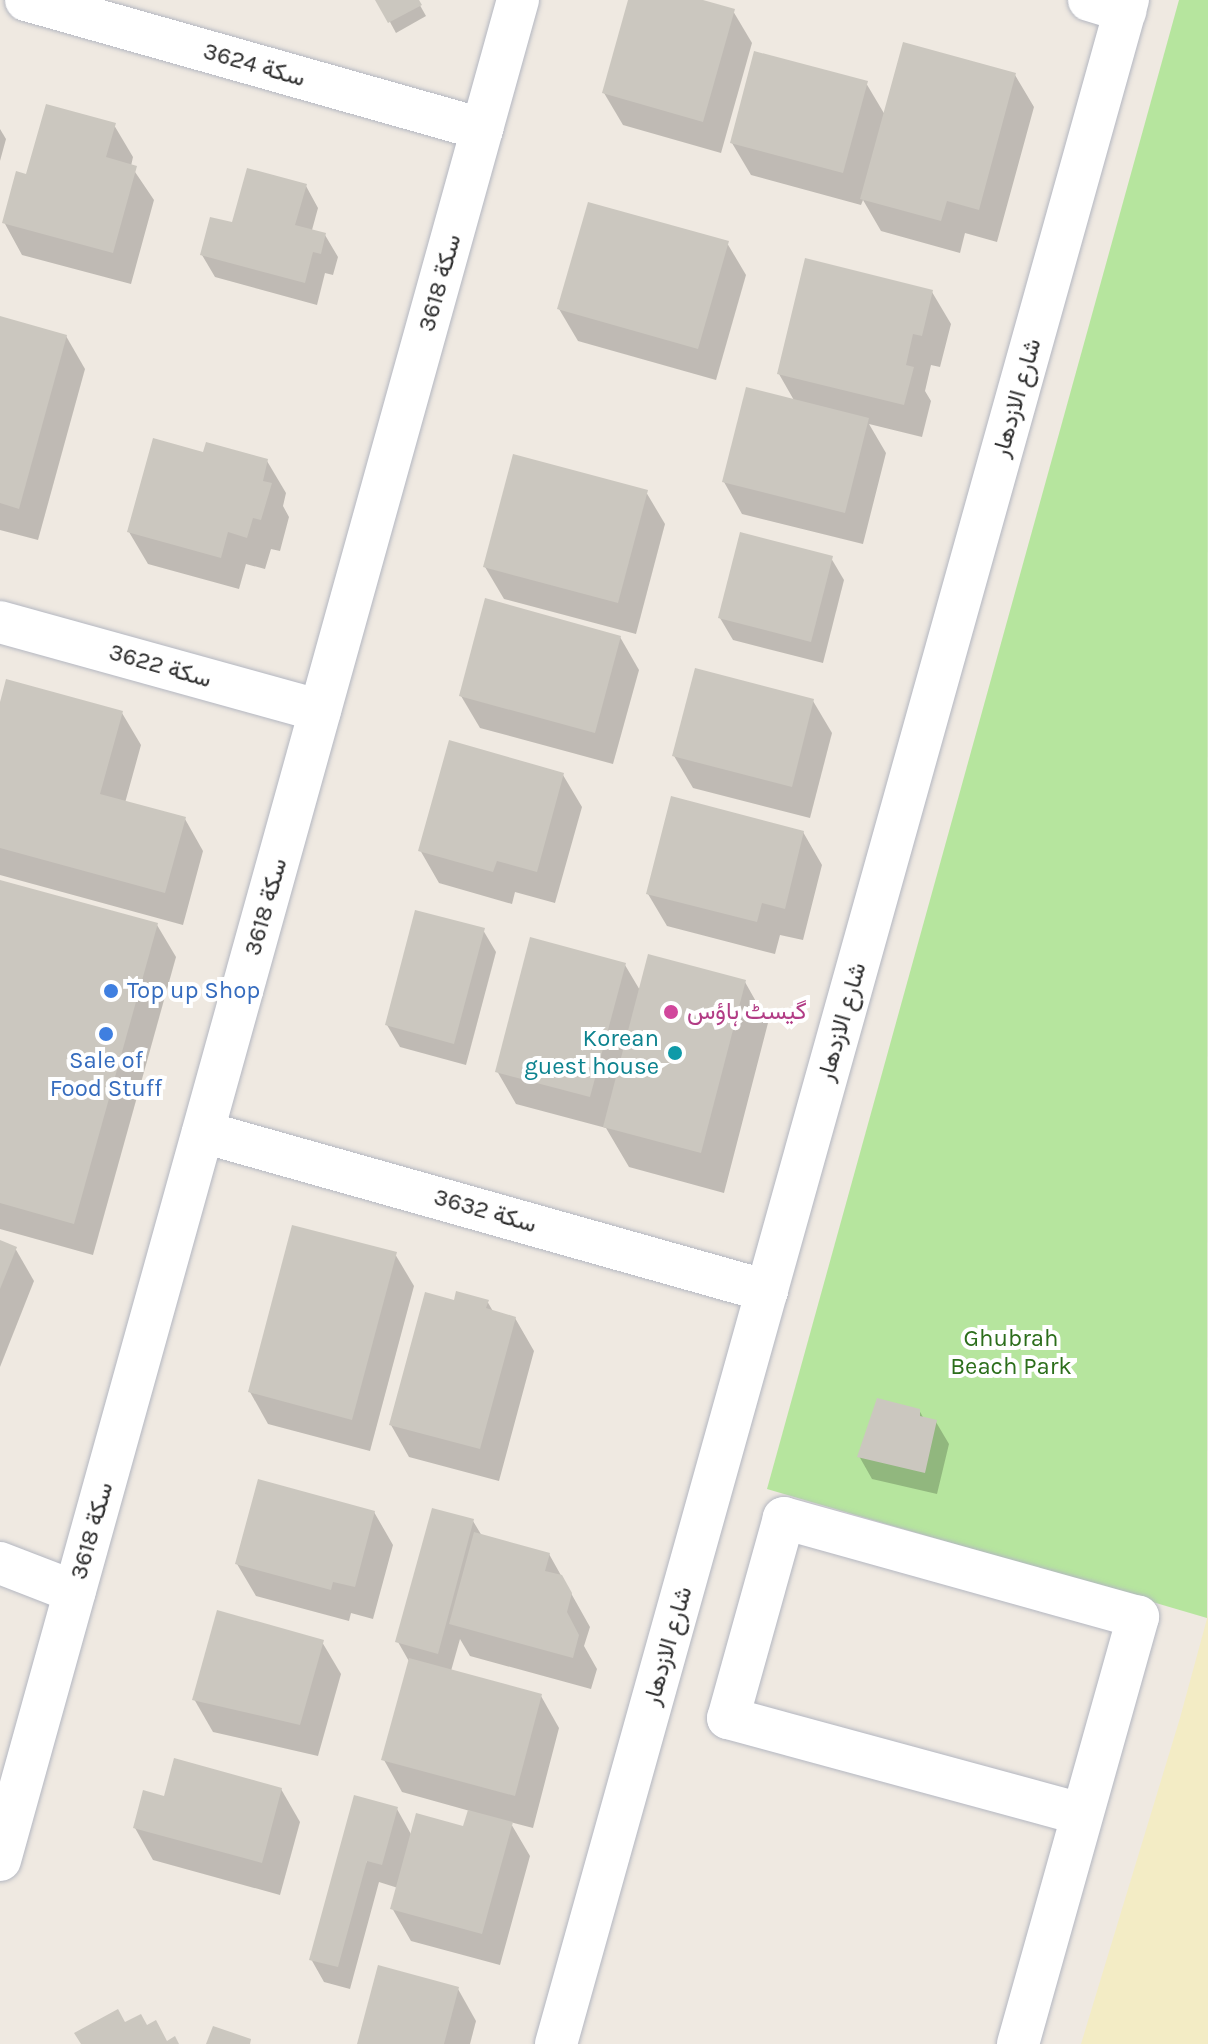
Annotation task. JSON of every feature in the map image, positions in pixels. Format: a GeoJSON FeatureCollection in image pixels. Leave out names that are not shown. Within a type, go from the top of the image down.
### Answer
{"type":"FeatureCollection","features":[{"type":"Feature","properties":{"kind":"street","name":"سكة 3624"},"geometry":{"type":"LineString","coordinates":[[26,0],[482,129]]}},
{"type":"Feature","properties":{"kind":"street","name":"سكة 3618"},"geometry":{"type":"LineString","coordinates":[[0,1860],[518,0]]}},
{"type":"Feature","properties":{"kind":"street","name":"شارع الازدهار"},"geometry":{"type":"LineString","coordinates":[[556,2044],[767,1291],[1114,4]]}},
{"type":"Feature","properties":{"kind":"street","name":"سكة 3622"},"geometry":{"type":"LineString","coordinates":[[0,622],[320,711]]}},
{"type":"Feature","properties":{"kind":"street","name":"سكة 3632"},"geometry":{"type":"LineString","coordinates":[[203,1132],[767,1291]]}},
{"type":"Feature","properties":{"kind":"street"},"geometry":{"type":"LineString","coordinates":[[1018,2044],[1138,1617],[784,1518],[728,1718],[1081,1814]]}},
{"type":"Feature","properties":{"kind":"street"},"geometry":{"type":"LineString","coordinates":[[0,1563],[75,1592]]}},
{"type":"Feature","properties":{"kind":"green space","name":"Ghubrah Beach Park"},"geometry":{"type":"Polygon","coordinates":[[[1179,0],[1208,0],[1207,1618],[767,1489],[1179,0]]]}},
{"type":"Feature","properties":{"kind":"sand"},"geometry":{"type":"Polygon","coordinates":[[[1208,1615],[1208,2044],[1081,2044],[1180,1718],[1208,1615]]]}},
{"type":"Feature","properties":{"kind":"building"},"geometry":{"type":"Polygon","coordinates":[[[375,0],[419,0],[422,5],[388,23],[375,0]]]}},
{"type":"Feature","properties":{"kind":"building"},"geometry":{"type":"Polygon","coordinates":[[[628,0],[703,0],[735,9],[703,122],[602,93],[628,0]]]}},
{"type":"Feature","properties":{"kind":"building"},"geometry":{"type":"Polygon","coordinates":[[[903,42],[1016,73],[979,210],[947,201],[941,221],[860,199],[903,42]]]}},
{"type":"Feature","properties":{"kind":"building"},"geometry":{"type":"Polygon","coordinates":[[[754,51],[868,81],[843,173],[730,143],[754,51]]]}},
{"type":"Feature","properties":{"kind":"building"},"geometry":{"type":"Polygon","coordinates":[[[46,104],[116,123],[106,157],[137,166],[113,253],[2,223],[16,171],[26,174],[46,104]]]}},
{"type":"Feature","properties":{"kind":"building"},"geometry":{"type":"Polygon","coordinates":[[[247,168],[307,184],[295,225],[326,233],[321,254],[313,252],[305,283],[200,255],[210,217],[232,222],[247,168]]]}},
{"type":"Feature","properties":{"kind":"building"},"geometry":{"type":"Polygon","coordinates":[[[588,202],[729,241],[698,349],[557,309],[588,202]]]}},
{"type":"Feature","properties":{"kind":"building"},"geometry":{"type":"Polygon","coordinates":[[[805,258],[933,290],[922,336],[913,334],[906,365],[914,367],[904,405],[777,374],[805,258]]]}},
{"type":"Feature","properties":{"kind":"building"},"geometry":{"type":"Polygon","coordinates":[[[0,316],[67,335],[19,509],[0,503],[0,316]]]}},
{"type":"Feature","properties":{"kind":"building"},"geometry":{"type":"Polygon","coordinates":[[[746,387],[869,418],[845,513],[722,482],[746,387]]]}},
{"type":"Feature","properties":{"kind":"building"},"geometry":{"type":"Polygon","coordinates":[[[153,438],[203,452],[206,442],[268,459],[263,481],[272,483],[261,520],[253,518],[247,538],[228,532],[221,558],[127,532],[153,438]]]}},
{"type":"Feature","properties":{"kind":"building"},"geometry":{"type":"Polygon","coordinates":[[[513,454],[648,490],[618,603],[483,567],[513,454]]]}},
{"type":"Feature","properties":{"kind":"building"},"geometry":{"type":"Polygon","coordinates":[[[740,532],[833,556],[811,642],[718,618],[740,532]]]}},
{"type":"Feature","properties":{"kind":"building"},"geometry":{"type":"Polygon","coordinates":[[[485,598],[621,636],[595,733],[459,696],[485,598]]]}},
{"type":"Feature","properties":{"kind":"building"},"geometry":{"type":"Polygon","coordinates":[[[695,668],[814,699],[792,787],[672,756],[695,668]]]}},
{"type":"Feature","properties":{"kind":"building"},"geometry":{"type":"Polygon","coordinates":[[[6,679],[123,711],[100,794],[186,817],[165,893],[0,848],[0,702],[6,679]]]}},
{"type":"Feature","properties":{"kind":"building"},"geometry":{"type":"Polygon","coordinates":[[[449,740],[564,773],[537,872],[497,861],[493,872],[418,851],[449,740]]]}},
{"type":"Feature","properties":{"kind":"building"},"geometry":{"type":"Polygon","coordinates":[[[671,796],[804,831],[785,909],[762,903],[757,922],[646,894],[671,796]]]}},
{"type":"Feature","properties":{"kind":"building"},"geometry":{"type":"Polygon","coordinates":[[[0,880],[158,923],[74,1224],[0,1203],[0,880]]]}},
{"type":"Feature","properties":{"kind":"building"},"geometry":{"type":"Polygon","coordinates":[[[415,910],[485,928],[454,1044],[385,1025],[415,910]]]}},
{"type":"Feature","properties":{"kind":"building"},"geometry":{"type":"Polygon","coordinates":[[[530,937],[626,963],[590,1097],[495,1072],[530,937]]]}},
{"type":"Feature","properties":{"kind":"building","name":"Korean guest house"},"geometry":{"type":"Polygon","coordinates":[[[648,954],[746,980],[701,1153],[603,1127],[648,954]]]}},
{"type":"Feature","properties":{"kind":"building"},"geometry":{"type":"Polygon","coordinates":[[[292,1225],[397,1252],[352,1420],[248,1392],[292,1225]]]}},
{"type":"Feature","properties":{"kind":"building"},"geometry":{"type":"Polygon","coordinates":[[[0,1240],[17,1247],[0,1289],[0,1240]]]}},
{"type":"Feature","properties":{"kind":"building"},"geometry":{"type":"Polygon","coordinates":[[[456,1291],[489,1300],[486,1308],[516,1317],[480,1449],[389,1425],[425,1292],[454,1300],[456,1291]]]}},
{"type":"Feature","properties":{"kind":"building"},"geometry":{"type":"Polygon","coordinates":[[[877,1398],[920,1409],[920,1416],[937,1420],[925,1473],[857,1457],[877,1398]]]}},
{"type":"Feature","properties":{"kind":"building"},"geometry":{"type":"Polygon","coordinates":[[[258,1479],[375,1511],[355,1587],[333,1582],[331,1590],[235,1564],[258,1479]]]}},
{"type":"Feature","properties":{"kind":"building"},"geometry":{"type":"Polygon","coordinates":[[[432,1508],[474,1519],[438,1654],[395,1642],[432,1508]]]}},
{"type":"Feature","properties":{"kind":"building"},"geometry":{"type":"Polygon","coordinates":[[[474,1532],[550,1553],[545,1571],[562,1575],[572,1593],[567,1612],[579,1635],[573,1658],[449,1624],[474,1532]]]}},
{"type":"Feature","properties":{"kind":"building"},"geometry":{"type":"Polygon","coordinates":[[[217,1610],[324,1640],[300,1725],[192,1700],[217,1610]]]}},
{"type":"Feature","properties":{"kind":"building"},"geometry":{"type":"Polygon","coordinates":[[[409,1658],[542,1694],[515,1796],[381,1760],[409,1658]]]}},
{"type":"Feature","properties":{"kind":"building"},"geometry":{"type":"Polygon","coordinates":[[[174,1758],[282,1788],[262,1863],[133,1828],[143,1790],[164,1796],[174,1758]]]}},
{"type":"Feature","properties":{"kind":"building"},"geometry":{"type":"Polygon","coordinates":[[[354,1795],[398,1807],[382,1865],[367,1861],[338,1967],[309,1960],[354,1795]]]}},
{"type":"Feature","properties":{"kind":"building"},"geometry":{"type":"Polygon","coordinates":[[[468,1810],[513,1822],[482,1934],[390,1909],[416,1813],[463,1826],[468,1810]]]}},
{"type":"Feature","properties":{"kind":"building"},"geometry":{"type":"Polygon","coordinates":[[[378,1965],[459,1987],[444,2044],[357,2044],[378,1965]]]}},
{"type":"Feature","properties":{"kind":"building"},"geometry":{"type":"Polygon","coordinates":[[[118,2009],[125,2022],[141,2014],[147,2025],[156,2020],[167,2041],[175,2036],[179,2044],[81,2044],[74,2033],[118,2009]]]}},
{"type":"Feature","properties":{"kind":"building"},"geometry":{"type":"Polygon","coordinates":[[[213,2026],[251,2039],[250,2044],[206,2044],[213,2026]]]}},
{"type":"Feature","properties":{"kind":"place","name":"Top up Shop"},"geometry":{"type":"Point","coordinates":[111,991]}},
{"type":"Feature","properties":{"kind":"place","name":"گیسٹ ہاؤس"},"geometry":{"type":"Point","coordinates":[671,1012]}},
{"type":"Feature","properties":{"kind":"place","name":"Sale of Food Stuff"},"geometry":{"type":"Point","coordinates":[106,1034]}},
{"type":"Feature","properties":{"kind":"place","name":"Korean guest house"},"geometry":{"type":"Point","coordinates":[675,1053]}}]}
